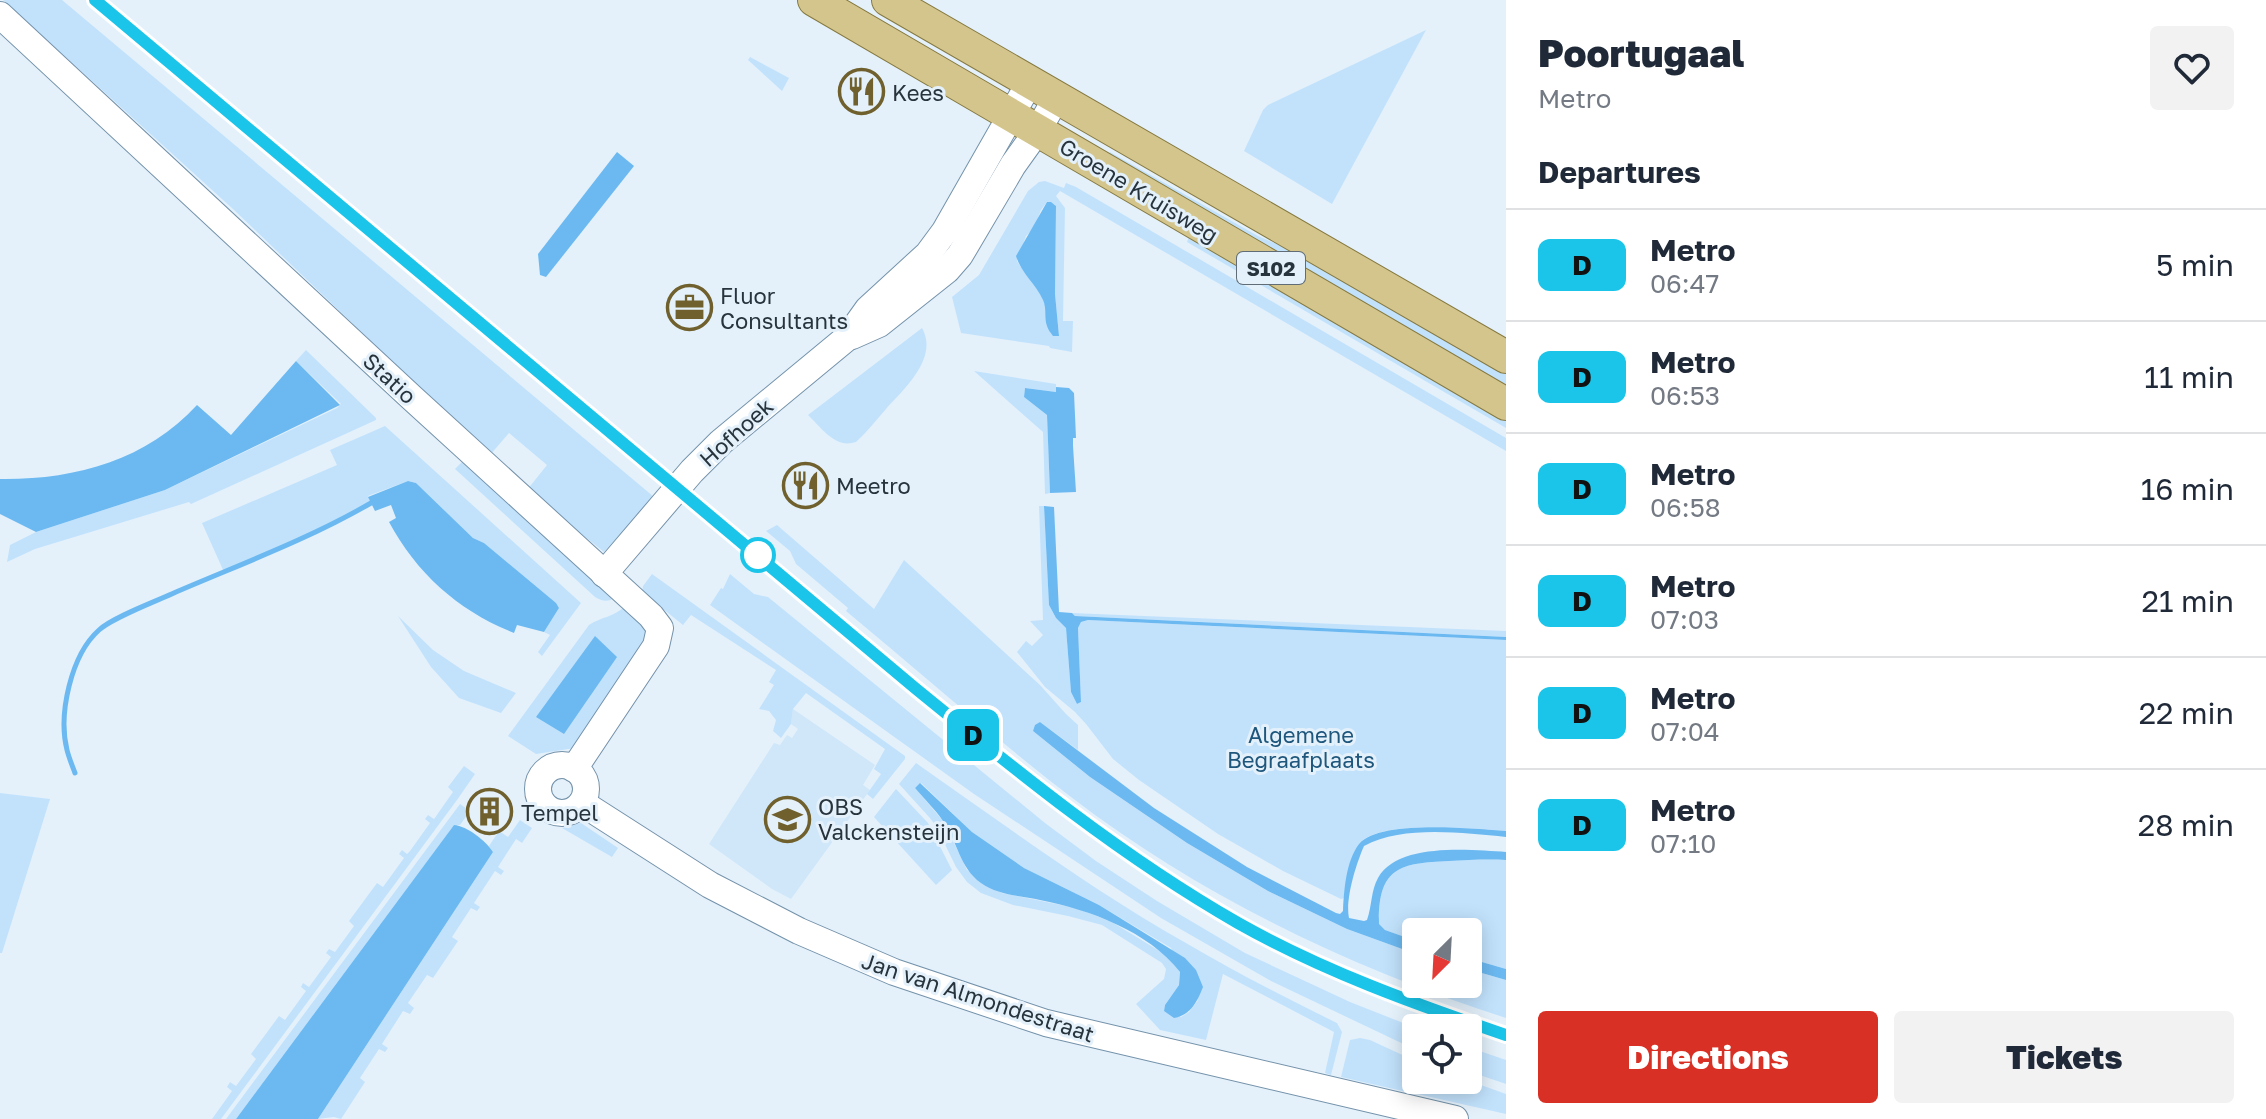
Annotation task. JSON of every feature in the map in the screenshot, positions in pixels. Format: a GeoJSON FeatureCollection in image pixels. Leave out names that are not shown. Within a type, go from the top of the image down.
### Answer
{"type":"FeatureCollection","features":[{"type":"Feature","properties":{"kind":"main road","name":"Groene Kruisweg"},"geometry":{"type":"LineString","coordinates":[[814,0],[1506,404]]}},
{"type":"Feature","properties":{"kind":"main road","name":"Groene Kruisweg"},"geometry":{"type":"LineString","coordinates":[[888,0],[1506,357]]}},
{"type":"Feature","properties":{"kind":"street","name":"Statio"},"geometry":{"type":"LineString","coordinates":[[0,15],[651,616],[660,628],[656,646],[574,769]]}},
{"type":"Feature","properties":{"kind":"street","name":"Hofhoek"},"geometry":{"type":"LineString","coordinates":[[604,574],[692,471],[721,442],[848,337],[879,324],[912,284],[991,153],[1010,114],[1043,90]]}},
{"type":"Feature","properties":{"kind":"street","name":"Hofhoek"},"geometry":{"type":"LineString","coordinates":[[912,284],[947,270],[960,255],[1013,165],[1038,130],[1043,90]]}},
{"type":"Feature","properties":{"kind":"street"},"geometry":{"type":"LineString","coordinates":[[556,766],[574,769],[585,781],[586,792],[582,803],[568,813],[557,813],[546,807],[539,796],[539,783],[546,772],[556,766]]}},
{"type":"Feature","properties":{"kind":"street","name":"Jan van Almondestraat"},"geometry":{"type":"LineString","coordinates":[[582,803],[710,885],[799,931],[894,972],[1046,1023],[1455,1119]]}},
{"type":"Feature","properties":{"kind":"shaded area","name":"OBS Valckensteijn"},"geometry":{"type":"Polygon","coordinates":[[[793,709],[875,765],[863,785],[870,790],[791,899],[709,844],[774,743],[780,745],[787,735],[792,738],[798,729],[791,724],[793,709]]]}},
{"type":"Feature","properties":{"kind":"green space"},"geometry":{"type":"Polygon","coordinates":[[[3,0],[62,0],[654,497],[604,552],[527,490],[547,465],[509,433],[490,455],[233,209],[3,0]]]}},
{"type":"Feature","properties":{"kind":"green space"},"geometry":{"type":"Polygon","coordinates":[[[1426,30],[1332,204],[1244,151],[1268,105],[1426,30]]]}},
{"type":"Feature","properties":{"kind":"green space"},"geometry":{"type":"Polygon","coordinates":[[[750,57],[789,78],[782,91],[748,60],[750,57]]]}},
{"type":"Feature","properties":{"kind":"green space"},"geometry":{"type":"Polygon","coordinates":[[[1110,152],[1258,236],[1326,265],[1506,370],[1506,390],[1107,157],[1110,152]]]}},
{"type":"Feature","properties":{"kind":"green space"},"geometry":{"type":"Polygon","coordinates":[[[1039,182],[1064,188],[1066,183],[1076,187],[1506,438],[1506,451],[1060,191],[1056,196],[1065,208],[1063,321],[1073,321],[1072,352],[961,333],[952,297],[979,275],[1028,191],[1039,182]],[[1047,202],[1041,210],[1034,228],[1026,236],[1017,261],[1042,298],[1048,326],[1059,336],[1055,294],[1054,204],[1047,202]]]}},
{"type":"Feature","properties":{"kind":"green space"},"geometry":{"type":"Polygon","coordinates":[[[1189,237],[1218,254],[1262,273],[1506,413],[1506,428],[1187,242],[1189,237]]]}},
{"type":"Feature","properties":{"kind":"green space"},"geometry":{"type":"Polygon","coordinates":[[[922,328],[926,339],[923,362],[902,392],[856,442],[835,440],[808,415],[922,328]]]}},
{"type":"Feature","properties":{"kind":"green space"},"geometry":{"type":"Polygon","coordinates":[[[306,350],[376,420],[191,504],[189,502],[35,549],[7,562],[10,545],[36,532],[165,490],[337,408],[341,404],[296,361],[306,350]]]}},
{"type":"Feature","properties":{"kind":"green space"},"geometry":{"type":"Polygon","coordinates":[[[974,371],[1056,384],[1056,392],[1025,388],[1024,397],[1047,415],[1050,493],[1045,494],[1043,432],[974,371]]]}},
{"type":"Feature","properties":{"kind":"green space"},"geometry":{"type":"Polygon","coordinates":[[[385,426],[581,603],[542,656],[538,652],[550,635],[544,632],[559,608],[484,543],[473,538],[416,483],[408,481],[368,496],[371,503],[334,525],[224,572],[202,523],[337,465],[330,450],[385,426]]]}},
{"type":"Feature","properties":{"kind":"green space"},"geometry":{"type":"Polygon","coordinates":[[[464,460],[615,597],[605,601],[595,597],[455,469],[464,460]]]}},
{"type":"Feature","properties":{"kind":"green space","name":"Algemene Begraafplaats"},"geometry":{"type":"Polygon","coordinates":[[[1039,506],[1044,506],[1049,605],[1066,628],[1071,692],[1077,704],[1081,702],[1078,628],[1081,622],[1088,620],[1506,640],[1506,831],[1428,827],[1386,831],[1370,836],[1359,844],[1353,856],[1344,898],[1341,899],[1218,834],[1139,780],[1113,759],[1086,724],[1045,687],[1017,652],[1026,641],[1032,646],[1043,635],[1030,621],[1043,620],[1039,506]]]}},
{"type":"Feature","properties":{"kind":"green space"},"geometry":{"type":"Polygon","coordinates":[[[777,525],[874,609],[904,560],[1040,685],[1078,725],[1078,750],[1040,722],[1033,731],[1090,777],[1187,843],[1268,891],[1347,929],[1402,949],[1402,980],[1279,926],[1224,897],[1120,833],[1014,752],[846,611],[848,608],[796,564],[790,551],[766,531],[777,525]]]}},
{"type":"Feature","properties":{"kind":"green space"},"geometry":{"type":"Polygon","coordinates":[[[652,574],[905,756],[873,799],[867,794],[881,774],[874,769],[885,749],[806,693],[793,709],[791,724],[781,738],[773,731],[776,720],[769,711],[759,709],[774,685],[769,682],[776,670],[691,615],[683,625],[642,592],[652,574]]]}},
{"type":"Feature","properties":{"kind":"green space"},"geometry":{"type":"Polygon","coordinates":[[[730,574],[754,594],[768,597],[1096,861],[1245,953],[1402,1022],[1402,1043],[1271,981],[1161,918],[974,794],[710,605],[730,574]]]}},
{"type":"Feature","properties":{"kind":"green space"},"geometry":{"type":"Polygon","coordinates":[[[625,606],[646,625],[650,637],[575,748],[536,754],[508,736],[589,625],[625,606]]]}},
{"type":"Feature","properties":{"kind":"green space"},"geometry":{"type":"Polygon","coordinates":[[[1072,613],[1506,631],[1506,637],[1075,616],[1072,613]]]}},
{"type":"Feature","properties":{"kind":"green space"},"geometry":{"type":"Polygon","coordinates":[[[398,616],[433,650],[464,671],[516,693],[501,713],[459,698],[431,667],[398,616]]]}},
{"type":"Feature","properties":{"kind":"green space"},"geometry":{"type":"Polygon","coordinates":[[[916,763],[1151,923],[1337,1023],[1342,1032],[1331,1075],[1325,1073],[1334,1032],[1223,974],[1206,1040],[1160,1030],[1136,1004],[1164,979],[1166,969],[1162,963],[1102,925],[1013,905],[981,893],[967,882],[936,826],[899,784],[916,763]],[[921,783],[915,788],[944,822],[967,870],[1002,893],[1076,908],[1112,922],[1166,955],[1180,972],[1179,985],[1164,1011],[1181,1017],[1189,1012],[1198,1000],[1171,948],[1099,905],[1024,868],[972,832],[921,783]]]}},
{"type":"Feature","properties":{"kind":"green space"},"geometry":{"type":"Polygon","coordinates":[[[464,766],[475,774],[457,800],[221,1119],[212,1119],[232,1091],[227,1087],[230,1082],[236,1086],[256,1059],[251,1054],[279,1016],[285,1020],[306,991],[301,987],[303,983],[309,987],[331,957],[326,953],[329,949],[335,952],[354,926],[349,921],[377,883],[383,887],[404,858],[399,854],[402,850],[407,854],[410,851],[430,823],[425,819],[428,815],[434,819],[453,792],[448,787],[464,766]]]}},
{"type":"Feature","properties":{"kind":"green space"},"geometry":{"type":"Polygon","coordinates":[[[896,789],[928,823],[952,870],[936,885],[874,817],[896,789]]]}},
{"type":"Feature","properties":{"kind":"green space"},"geometry":{"type":"Polygon","coordinates":[[[0,793],[50,799],[2,953],[0,953],[0,793]]]}},
{"type":"Feature","properties":{"kind":"green space"},"geometry":{"type":"Polygon","coordinates":[[[460,804],[470,811],[460,825],[454,825],[236,1119],[226,1119],[460,804]]]}},
{"type":"Feature","properties":{"kind":"green space"},"geometry":{"type":"Polygon","coordinates":[[[520,820],[532,828],[522,843],[516,839],[498,867],[504,871],[501,875],[495,871],[474,903],[480,907],[477,911],[471,908],[452,937],[458,941],[433,978],[427,975],[408,1003],[414,1008],[410,1014],[403,1011],[382,1044],[388,1048],[385,1052],[379,1049],[360,1078],[365,1082],[341,1119],[318,1119],[493,852],[489,846],[499,831],[508,837],[520,820]]]}},
{"type":"Feature","properties":{"kind":"green space"},"geometry":{"type":"Polygon","coordinates":[[[581,823],[618,848],[612,857],[562,828],[581,823]]]}},
{"type":"Feature","properties":{"kind":"green space"},"geometry":{"type":"Polygon","coordinates":[[[1506,860],[1506,969],[1482,962],[1482,918],[1402,918],[1402,936],[1379,925],[1382,891],[1395,872],[1417,864],[1506,860]]]}},
{"type":"Feature","properties":{"kind":"green space"},"geometry":{"type":"Polygon","coordinates":[[[1482,973],[1506,980],[1506,1018],[1448,998],[1482,998],[1482,973]]]}},
{"type":"Feature","properties":{"kind":"green space"},"geometry":{"type":"Polygon","coordinates":[[[1350,1040],[1370,1040],[1402,1055],[1402,1091],[1341,1077],[1350,1040]]]}},
{"type":"Feature","properties":{"kind":"green space"},"geometry":{"type":"Polygon","coordinates":[[[1482,1052],[1506,1060],[1506,1084],[1482,1076],[1482,1052]]]}},
{"type":"Feature","properties":{"kind":"green space"},"geometry":{"type":"Polygon","coordinates":[[[1482,1085],[1506,1094],[1506,1114],[1417,1094],[1482,1094],[1482,1085]]]}},
{"type":"Feature","properties":{"kind":"water"},"geometry":{"type":"Polygon","coordinates":[[[617,152],[634,166],[546,277],[540,275],[538,254],[617,152]]]}},
{"type":"Feature","properties":{"kind":"water"},"geometry":{"type":"Polygon","coordinates":[[[1047,202],[1056,206],[1055,294],[1059,336],[1053,336],[1048,329],[1043,300],[1016,256],[1047,202]]]}},
{"type":"Feature","properties":{"kind":"water"},"geometry":{"type":"Polygon","coordinates":[[[296,361],[340,405],[165,490],[36,532],[0,514],[0,479],[54,476],[107,463],[155,440],[197,405],[231,435],[296,361]]]}},
{"type":"Feature","properties":{"kind":"water"},"geometry":{"type":"Polygon","coordinates":[[[1056,387],[1069,388],[1074,393],[1076,492],[1050,493],[1047,415],[1024,397],[1025,388],[1056,392],[1056,387]]]}},
{"type":"Feature","properties":{"kind":"water"},"geometry":{"type":"Polygon","coordinates":[[[408,481],[416,483],[473,538],[484,543],[556,603],[559,608],[544,632],[517,625],[514,633],[494,624],[458,602],[426,574],[389,522],[396,518],[391,505],[375,511],[368,497],[408,481]]]}},
{"type":"Feature","properties":{"kind":"water"},"geometry":{"type":"Polygon","coordinates":[[[1044,506],[1054,507],[1059,612],[1075,616],[1506,637],[1506,640],[1088,620],[1081,622],[1078,628],[1081,702],[1077,704],[1071,692],[1066,628],[1049,605],[1044,506]]]}},
{"type":"Feature","properties":{"kind":"water"},"geometry":{"type":"Polygon","coordinates":[[[595,636],[617,657],[564,734],[536,717],[595,636]]]}},
{"type":"Feature","properties":{"kind":"water"},"geometry":{"type":"Polygon","coordinates":[[[1040,722],[1154,808],[1247,867],[1340,914],[1351,859],[1359,844],[1370,836],[1386,831],[1429,827],[1506,831],[1506,837],[1414,833],[1379,839],[1364,846],[1350,892],[1349,918],[1367,920],[1378,878],[1388,866],[1402,858],[1418,853],[1455,850],[1506,852],[1506,860],[1432,862],[1395,872],[1382,891],[1379,924],[1385,930],[1402,936],[1402,949],[1347,929],[1268,891],[1187,843],[1090,777],[1033,731],[1040,722]]]}},
{"type":"Feature","properties":{"kind":"water"},"geometry":{"type":"Polygon","coordinates":[[[920,783],[972,832],[1024,868],[1099,905],[1185,958],[1196,970],[1203,987],[1193,1007],[1174,1018],[1164,1011],[1179,985],[1180,972],[1152,945],[1135,934],[1098,916],[1002,893],[981,883],[963,862],[937,812],[915,788],[920,783]]]}},
{"type":"Feature","properties":{"kind":"water"},"geometry":{"type":"Polygon","coordinates":[[[454,825],[476,835],[493,852],[318,1119],[236,1119],[454,825]]]}},
{"type":"Feature","properties":{"kind":"water"},"geometry":{"type":"Polygon","coordinates":[[[1482,962],[1506,969],[1506,980],[1482,973],[1482,962]]]}},
{"type":"Feature","properties":{"kind":"waterway"},"geometry":{"type":"LineString","coordinates":[[75,773],[65,736],[66,703],[74,669],[89,641],[99,630],[125,615],[299,540],[371,503]]}},
{"type":"Feature","properties":{"kind":"railway"},"geometry":{"type":"LineString","coordinates":[[95,0],[915,688],[1074,816],[1214,909],[1303,957],[1369,986],[1506,1035]]}},
{"type":"Feature","properties":{"kind":"metro line","name":"D"},"geometry":{"type":"LineString","coordinates":[[95,0],[1051,799],[1157,874],[1240,924],[1323,965],[1418,1006],[1506,1035]]}},
{"type":"Feature","properties":{"kind":"place","name":"Kees"},"geometry":{"type":"Point","coordinates":[861,92]}},
{"type":"Feature","properties":{"kind":"place","name":"Fluor Consultants"},"geometry":{"type":"Point","coordinates":[689,308]}},
{"type":"Feature","properties":{"kind":"place","name":"Meetro"},"geometry":{"type":"Point","coordinates":[805,485]}},
{"type":"Feature","properties":{"kind":"place","name":"Tempel"},"geometry":{"type":"Point","coordinates":[490,812]}},
{"type":"Feature","properties":{"kind":"place","name":"OBS Valckensteijn"},"geometry":{"type":"Point","coordinates":[787,819]}}]}
